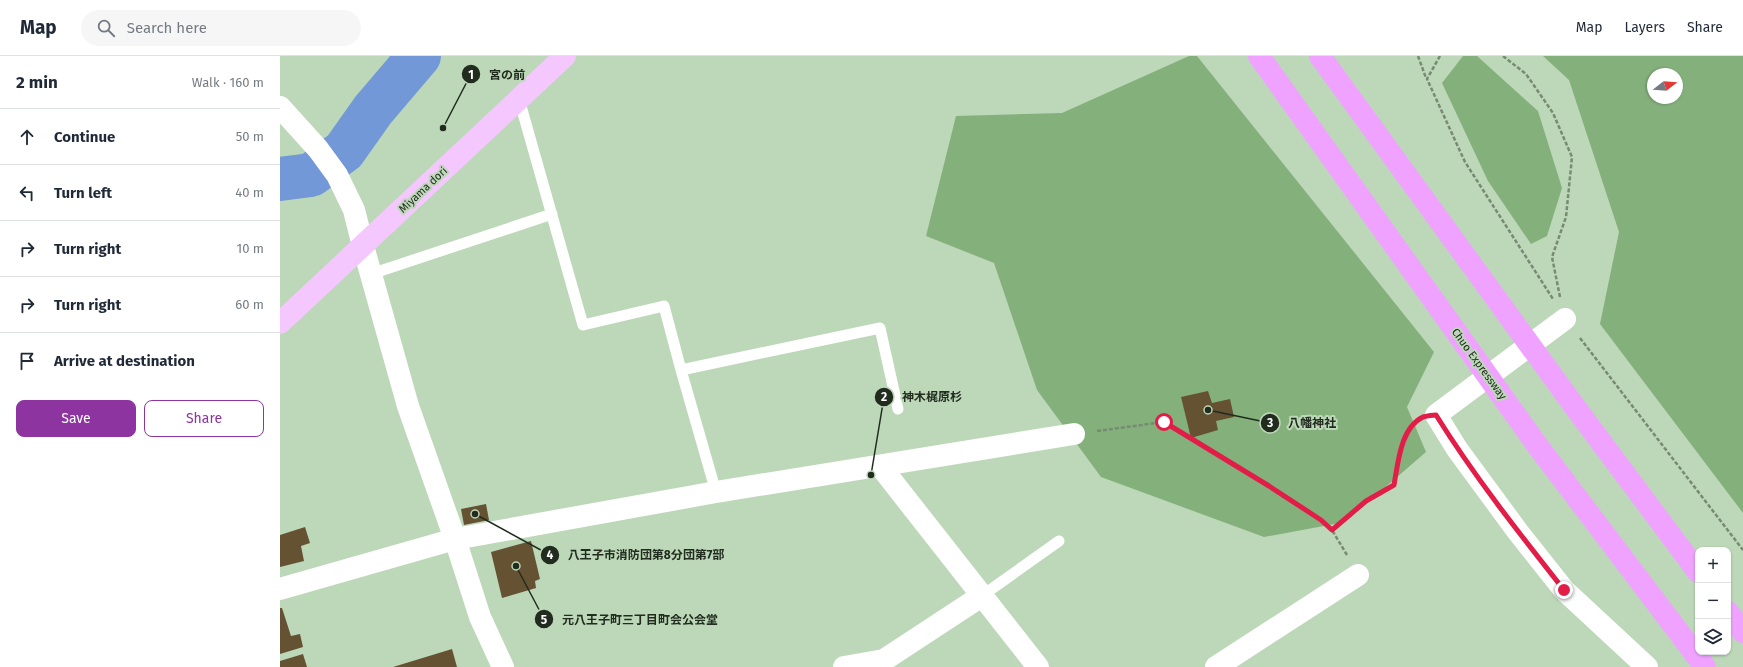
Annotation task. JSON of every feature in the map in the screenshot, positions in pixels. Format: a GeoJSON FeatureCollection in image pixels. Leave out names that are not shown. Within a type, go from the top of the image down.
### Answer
{"type":"FeatureCollection","features":[{"type":"Feature","properties":{"kind":"highway","name":"Chuo Expressway"},"geometry":{"type":"LineString","coordinates":[[1259,56],[1537,445],[1705,667]]}},
{"type":"Feature","properties":{"kind":"highway"},"geometry":{"type":"LineString","coordinates":[[1320,56],[1572,403],[1695,568]]}},
{"type":"Feature","properties":{"kind":"highway"},"geometry":{"type":"LineString","coordinates":[[1731,616],[1743,632]]}},
{"type":"Feature","properties":{"kind":"main road","name":"Miyama dori"},"geometry":{"type":"LineString","coordinates":[[280,323],[565,56]]}},
{"type":"Feature","properties":{"kind":"street"},"geometry":{"type":"LineString","coordinates":[[280,107],[318,149],[337,175],[354,210],[408,406],[455,539],[480,617],[503,667]]}},
{"type":"Feature","properties":{"kind":"street"},"geometry":{"type":"LineString","coordinates":[[1560,323],[1441,411],[1457,449],[1518,532],[1564,590],[1648,667]]}},
{"type":"Feature","properties":{"kind":"street"},"geometry":{"type":"LineString","coordinates":[[280,589],[455,539],[716,492],[881,467],[1074,434]]}},
{"type":"Feature","properties":{"kind":"street"},"geometry":{"type":"LineString","coordinates":[[881,467],[1038,667]]}},
{"type":"Feature","properties":{"kind":"street"},"geometry":{"type":"LineString","coordinates":[[1216,667],[1358,575]]}},
{"type":"Feature","properties":{"kind":"street"},"geometry":{"type":"LineString","coordinates":[[844,667],[884,660],[983,595]]}},
{"type":"Feature","properties":{"kind":"lane"},"geometry":{"type":"LineString","coordinates":[[519,99],[583,324],[664,306],[716,492]]}},
{"type":"Feature","properties":{"kind":"lane"},"geometry":{"type":"LineString","coordinates":[[371,274],[552,214]]}},
{"type":"Feature","properties":{"kind":"lane"},"geometry":{"type":"LineString","coordinates":[[681,370],[880,328],[898,409]]}},
{"type":"Feature","properties":{"kind":"lane"},"geometry":{"type":"LineString","coordinates":[[983,595],[1059,541]]}},
{"type":"Feature","properties":{"kind":"path"},"geometry":{"type":"LineString","coordinates":[[1418,56],[1465,162],[1560,323],[1743,550]]}},
{"type":"Feature","properties":{"kind":"path"},"geometry":{"type":"LineString","coordinates":[[1427,79],[1440,56]]}},
{"type":"Feature","properties":{"kind":"path"},"geometry":{"type":"LineString","coordinates":[[1503,56],[1526,74],[1553,112],[1572,157],[1566,217],[1552,257],[1560,323]]}},
{"type":"Feature","properties":{"kind":"path"},"geometry":{"type":"LineString","coordinates":[[1332,530],[1366,501],[1394,485],[1401,451],[1410,428],[1423,417],[1441,411]]}},
{"type":"Feature","properties":{"kind":"path"},"geometry":{"type":"LineString","coordinates":[[1110,430],[1164,422],[1269,486],[1321,520],[1332,530],[1358,575]]}},
{"type":"Feature","properties":{"kind":"green space"},"geometry":{"type":"Polygon","coordinates":[[[1189,56],[1197,56],[1434,352],[1407,407],[1426,452],[1345,522],[1264,537],[1101,477],[1037,390],[994,263],[926,236],[956,116],[1062,113],[1189,56]]]}},
{"type":"Feature","properties":{"kind":"green space"},"geometry":{"type":"Polygon","coordinates":[[[1463,56],[1477,56],[1538,111],[1562,188],[1547,236],[1531,244],[1488,181],[1442,83],[1463,56]]]}},
{"type":"Feature","properties":{"kind":"green space"},"geometry":{"type":"Polygon","coordinates":[[[1543,56],[1743,56],[1743,513],[1600,324],[1619,232],[1569,80],[1543,56]]]}},
{"type":"Feature","properties":{"kind":"building"},"geometry":{"type":"Polygon","coordinates":[[[1208,391],[1212,403],[1230,399],[1234,417],[1216,421],[1218,430],[1191,438],[1181,397],[1208,391]]]}},
{"type":"Feature","properties":{"kind":"building"},"geometry":{"type":"Polygon","coordinates":[[[486,504],[489,520],[464,525],[461,509],[486,504]]]}},
{"type":"Feature","properties":{"kind":"building"},"geometry":{"type":"Polygon","coordinates":[[[305,527],[310,543],[301,546],[304,561],[280,567],[280,535],[305,527]]]}},
{"type":"Feature","properties":{"kind":"building"},"geometry":{"type":"Polygon","coordinates":[[[531,541],[540,579],[535,581],[536,588],[502,598],[491,552],[531,541]]]}},
{"type":"Feature","properties":{"kind":"building"},"geometry":{"type":"Polygon","coordinates":[[[280,608],[282,608],[291,636],[300,634],[303,647],[280,654],[280,608]]]}},
{"type":"Feature","properties":{"kind":"building"},"geometry":{"type":"Polygon","coordinates":[[[452,649],[457,667],[393,667],[452,649]]]}},
{"type":"Feature","properties":{"kind":"building"},"geometry":{"type":"Polygon","coordinates":[[[303,654],[307,667],[280,667],[280,661],[303,654]]]}},
{"type":"Feature","properties":{"kind":"waterway"},"geometry":{"type":"LineString","coordinates":[[280,179],[311,175],[344,151],[373,110],[419,56]]}},
{"type":"Feature","properties":{"kind":"place","name":"宮の前"},"geometry":{"type":"Point","coordinates":[443,128]}},
{"type":"Feature","properties":{"kind":"place","name":"八幡神社"},"geometry":{"type":"Point","coordinates":[1208,410]}},
{"type":"Feature","properties":{"kind":"place","name":"神木梶原杉"},"geometry":{"type":"Point","coordinates":[871,475]}},
{"type":"Feature","properties":{"kind":"place","name":"八王子市消防団第8分団第7部"},"geometry":{"type":"Point","coordinates":[475,514]}},
{"type":"Feature","properties":{"kind":"place","name":"元八王子町三丁目町会公会堂"},"geometry":{"type":"Point","coordinates":[516,566]}},
{"type":"Feature","properties":{"kind":"route"},"geometry":{"type":"LineString","coordinates":[[1164,422],[1269,486],[1321,520],[1332,530],[1366,501],[1394,485],[1401,451],[1410,428],[1423,417],[1436,415],[1457,449],[1518,532],[1564,590]]}}]}
